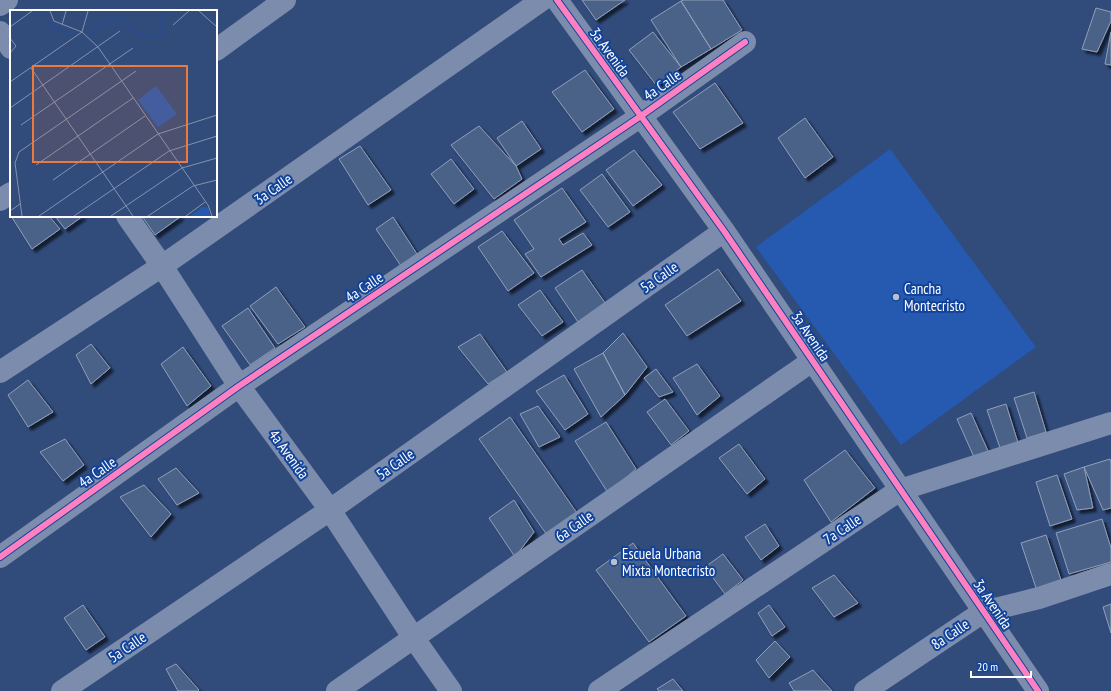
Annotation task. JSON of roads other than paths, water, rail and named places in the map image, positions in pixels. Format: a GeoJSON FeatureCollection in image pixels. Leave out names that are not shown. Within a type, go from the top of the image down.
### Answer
{"type":"FeatureCollection","features":[{"type":"Feature","properties":{"kind":"street"},"geometry":{"type":"LineString","coordinates":[[0,5],[7,0]]}},
{"type":"Feature","properties":{"kind":"street"},"geometry":{"type":"LineString","coordinates":[[217,49],[285,0]]}},
{"type":"Feature","properties":{"kind":"street","name":"3a Calle"},"geometry":{"type":"LineString","coordinates":[[0,372],[162,266],[542,0]]}},
{"type":"Feature","properties":{"kind":"street","name":"3a Avenida"},"geometry":{"type":"LineString","coordinates":[[557,0],[724,231],[1038,691]]}},
{"type":"Feature","properties":{"kind":"street"},"geometry":{"type":"LineString","coordinates":[[0,32],[10,47]]}},
{"type":"Feature","properties":{"kind":"street","name":"4a Calle"},"geometry":{"type":"LineString","coordinates":[[0,557],[240,386],[641,116],[745,42]]}},
{"type":"Feature","properties":{"kind":"street"},"geometry":{"type":"LineString","coordinates":[[0,200],[10,194]]}},
{"type":"Feature","properties":{"kind":"street","name":"4a Avenida"},"geometry":{"type":"LineString","coordinates":[[129,217],[240,386],[330,510],[413,637],[451,691]]}},
{"type":"Feature","properties":{"kind":"street","name":"5a Calle"},"geometry":{"type":"LineString","coordinates":[[62,691],[330,510],[724,231]]}},
{"type":"Feature","properties":{"kind":"street","name":"6a Calle"},"geometry":{"type":"LineString","coordinates":[[337,691],[812,361]]}},
{"type":"Feature","properties":{"kind":"street","name":"7a Calle"},"geometry":{"type":"LineString","coordinates":[[599,691],[900,490],[1111,423]]}},
{"type":"Feature","properties":{"kind":"street","name":"8a Calle"},"geometry":{"type":"LineString","coordinates":[[865,691],[983,612],[1039,598],[1111,574]]}},
{"type":"Feature","properties":{"kind":"place","name":"Cancha Montecristo"},"geometry":{"type":"Point","coordinates":[896,297]}},
{"type":"Feature","properties":{"kind":"place","name":"Escuela Urbana Mixta Montecristo"},"geometry":{"type":"Point","coordinates":[614,562]}}]}
